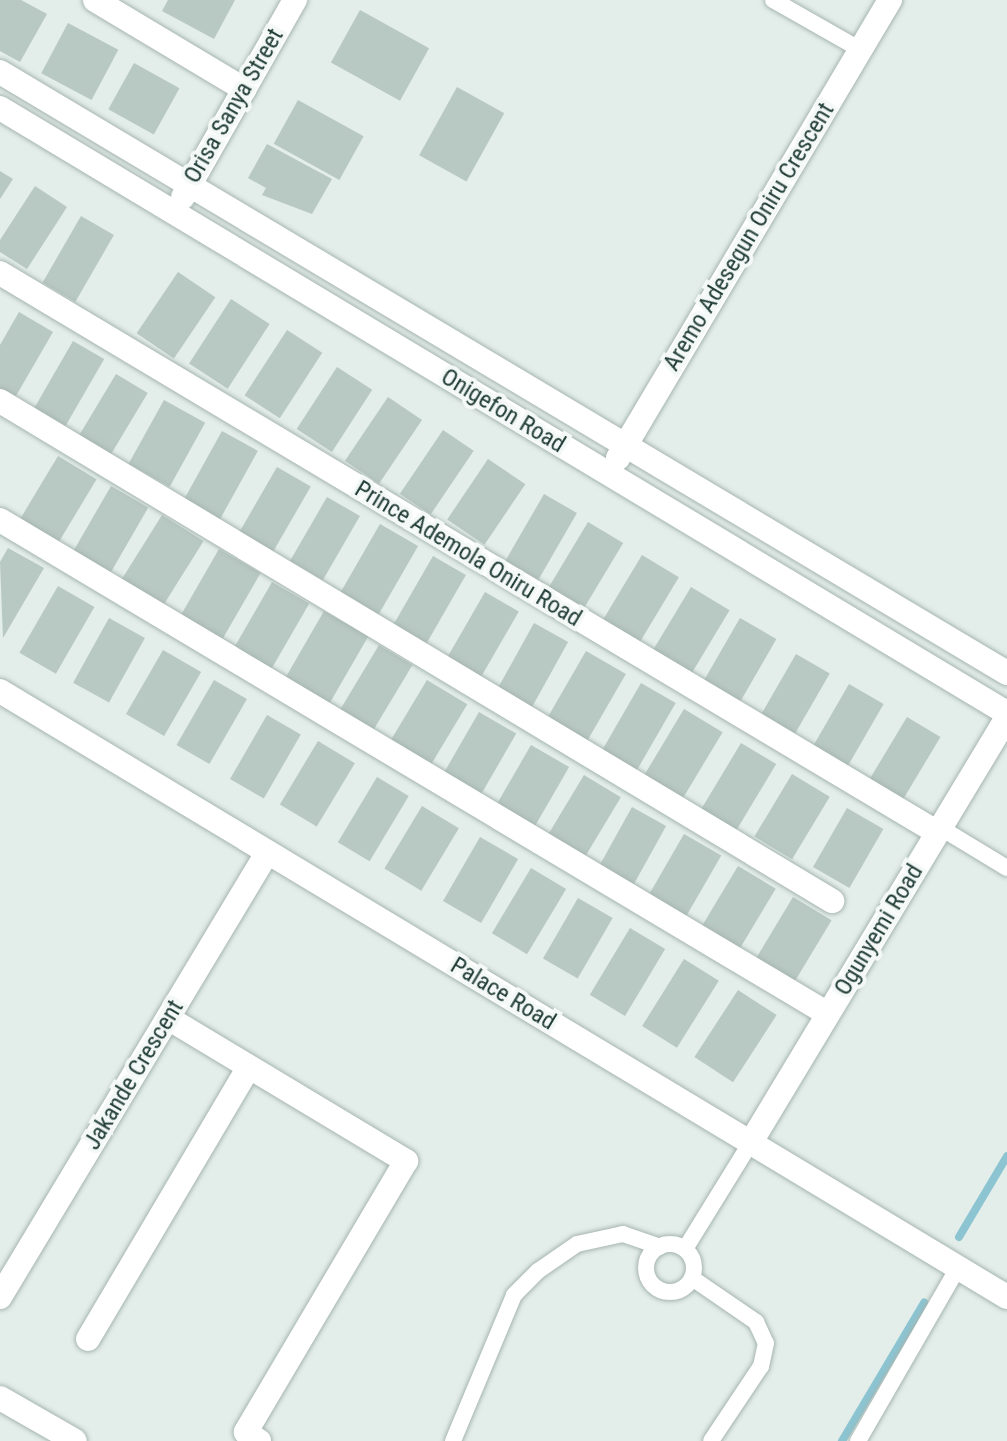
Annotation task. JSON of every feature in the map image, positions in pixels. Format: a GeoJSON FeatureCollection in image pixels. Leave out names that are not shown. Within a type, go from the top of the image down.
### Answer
{"type":"FeatureCollection","features":[{"type":"Feature","properties":{"kind":"street"},"geometry":{"type":"LineString","coordinates":[[95,0],[244,89]]}},
{"type":"Feature","properties":{"kind":"street","name":"Orisa Sanya Street"},"geometry":{"type":"LineString","coordinates":[[174,213],[295,0]]}},
{"type":"Feature","properties":{"kind":"street","name":"Aremo Adesegun Oniru Crescent"},"geometry":{"type":"LineString","coordinates":[[608,474],[890,0]]}},
{"type":"Feature","properties":{"kind":"street","name":"Onigefon Road"},"geometry":{"type":"LineString","coordinates":[[0,72],[1007,673]]}},
{"type":"Feature","properties":{"kind":"street","name":"Onigefon Road"},"geometry":{"type":"LineString","coordinates":[[0,108],[1007,715]]}},
{"type":"Feature","properties":{"kind":"street","name":"Prince Ademola Oniru Road"},"geometry":{"type":"LineString","coordinates":[[0,273],[940,830]]}},
{"type":"Feature","properties":{"kind":"street"},"geometry":{"type":"LineString","coordinates":[[0,401],[832,901]]}},
{"type":"Feature","properties":{"kind":"street"},"geometry":{"type":"LineString","coordinates":[[0,520],[828,1014]]}},
{"type":"Feature","properties":{"kind":"street","name":"Palace Road"},"geometry":{"type":"LineString","coordinates":[[0,691],[1007,1297]]}},
{"type":"Feature","properties":{"kind":"street","name":"Ogunyemi Road"},"geometry":{"type":"LineString","coordinates":[[751,1142],[1007,715]]}},
{"type":"Feature","properties":{"kind":"street","name":"Jakande Crescent"},"geometry":{"type":"LineString","coordinates":[[0,1297],[267,853]]}},
{"type":"Feature","properties":{"kind":"street"},"geometry":{"type":"LineString","coordinates":[[168,1018],[406,1161],[246,1432],[259,1441]]}},
{"type":"Feature","properties":{"kind":"street"},"geometry":{"type":"LineString","coordinates":[[88,1339],[248,1068]]}},
{"type":"Feature","properties":{"kind":"street"},"geometry":{"type":"LineString","coordinates":[[0,1398],[75,1441]]}},
{"type":"Feature","properties":{"kind":"lane"},"geometry":{"type":"LineString","coordinates":[[773,0],[861,50]]}},
{"type":"Feature","properties":{"kind":"lane"},"geometry":{"type":"LineString","coordinates":[[940,830],[1007,868]]}},
{"type":"Feature","properties":{"kind":"lane"},"geometry":{"type":"LineString","coordinates":[[711,1441],[761,1366],[766,1343],[756,1322],[692,1278],[685,1249],[751,1142]]}},
{"type":"Feature","properties":{"kind":"lane"},"geometry":{"type":"LineString","coordinates":[[453,1441],[514,1295],[538,1271],[577,1244],[623,1234],[660,1247],[685,1249]]}},
{"type":"Feature","properties":{"kind":"lane"},"geometry":{"type":"LineString","coordinates":[[660,1247],[649,1258],[651,1282],[672,1291],[692,1278]]}},
{"type":"Feature","properties":{"kind":"lane"},"geometry":{"type":"LineString","coordinates":[[858,1441],[958,1268]]}},
{"type":"Feature","properties":{"kind":"building"},"geometry":{"type":"Polygon","coordinates":[[[0,0],[21,0],[47,14],[20,62],[0,51],[0,0]]]}},
{"type":"Feature","properties":{"kind":"building"},"geometry":{"type":"Polygon","coordinates":[[[168,0],[235,0],[214,39],[162,11],[168,0]]]}},
{"type":"Feature","properties":{"kind":"building"},"geometry":{"type":"Polygon","coordinates":[[[360,10],[429,48],[400,101],[331,62],[360,10]]]}},
{"type":"Feature","properties":{"kind":"building"},"geometry":{"type":"Polygon","coordinates":[[[68,23],[118,50],[92,100],[41,73],[68,23]]]}},
{"type":"Feature","properties":{"kind":"building"},"geometry":{"type":"Polygon","coordinates":[[[134,63],[179,88],[154,135],[108,109],[134,63]]]}},
{"type":"Feature","properties":{"kind":"building"},"geometry":{"type":"Polygon","coordinates":[[[457,87],[504,113],[466,181],[419,155],[457,87]]]}},
{"type":"Feature","properties":{"kind":"building"},"geometry":{"type":"Polygon","coordinates":[[[298,100],[364,136],[339,180],[274,144],[298,100]]]}},
{"type":"Feature","properties":{"kind":"building"},"geometry":{"type":"Polygon","coordinates":[[[267,144],[332,179],[312,214],[262,195],[266,188],[248,178],[267,144]]]}},
{"type":"Feature","properties":{"kind":"building"},"geometry":{"type":"Polygon","coordinates":[[[0,171],[13,179],[0,199],[0,171]]]}},
{"type":"Feature","properties":{"kind":"building"},"geometry":{"type":"Polygon","coordinates":[[[35,186],[67,207],[27,269],[0,252],[0,240],[35,186]]]}},
{"type":"Feature","properties":{"kind":"building"},"geometry":{"type":"Polygon","coordinates":[[[81,216],[114,235],[75,302],[43,283],[81,216]]]}},
{"type":"Feature","properties":{"kind":"building"},"geometry":{"type":"Polygon","coordinates":[[[178,272],[215,297],[174,359],[137,333],[178,272]]]}},
{"type":"Feature","properties":{"kind":"building"},"geometry":{"type":"Polygon","coordinates":[[[231,299],[270,324],[228,389],[189,364],[231,299]]]}},
{"type":"Feature","properties":{"kind":"building"},"geometry":{"type":"Polygon","coordinates":[[[19,312],[53,332],[13,401],[0,393],[0,345],[19,312]]]}},
{"type":"Feature","properties":{"kind":"building"},"geometry":{"type":"Polygon","coordinates":[[[287,330],[322,353],[280,418],[245,395],[287,330]]]}},
{"type":"Feature","properties":{"kind":"building"},"geometry":{"type":"Polygon","coordinates":[[[73,341],[104,359],[63,430],[32,412],[73,341]]]}},
{"type":"Feature","properties":{"kind":"building"},"geometry":{"type":"Polygon","coordinates":[[[337,367],[372,390],[332,452],[297,429],[337,367]]]}},
{"type":"Feature","properties":{"kind":"building"},"geometry":{"type":"Polygon","coordinates":[[[116,374],[148,393],[110,456],[78,437],[116,374]]]}},
{"type":"Feature","properties":{"kind":"building"},"geometry":{"type":"Polygon","coordinates":[[[388,397],[422,420],[379,484],[345,461],[388,397]]]}},
{"type":"Feature","properties":{"kind":"building"},"geometry":{"type":"Polygon","coordinates":[[[164,400],[205,423],[170,487],[129,464],[164,400]]]}},
{"type":"Feature","properties":{"kind":"building"},"geometry":{"type":"Polygon","coordinates":[[[443,430],[474,451],[431,515],[400,494],[443,430]]]}},
{"type":"Feature","properties":{"kind":"building"},"geometry":{"type":"Polygon","coordinates":[[[222,431],[258,451],[220,520],[184,500],[222,431]]]}},
{"type":"Feature","properties":{"kind":"building"},"geometry":{"type":"Polygon","coordinates":[[[58,456],[97,479],[56,546],[18,523],[58,456]]]}},
{"type":"Feature","properties":{"kind":"building"},"geometry":{"type":"Polygon","coordinates":[[[488,459],[525,484],[484,545],[447,520],[488,459]]]}},
{"type":"Feature","properties":{"kind":"building"},"geometry":{"type":"Polygon","coordinates":[[[277,467],[311,486],[273,552],[239,533],[277,467]]]}},
{"type":"Feature","properties":{"kind":"building"},"geometry":{"type":"Polygon","coordinates":[[[111,486],[148,508],[108,577],[71,555],[111,486]]]}},
{"type":"Feature","properties":{"kind":"building"},"geometry":{"type":"Polygon","coordinates":[[[544,494],[577,513],[538,580],[506,561],[544,494]]]}},
{"type":"Feature","properties":{"kind":"building"},"geometry":{"type":"Polygon","coordinates":[[[327,497],[360,516],[323,580],[290,561],[327,497]]]}},
{"type":"Feature","properties":{"kind":"building"},"geometry":{"type":"Polygon","coordinates":[[[162,515],[204,541],[161,609],[120,583],[162,515]]]}},
{"type":"Feature","properties":{"kind":"building"},"geometry":{"type":"Polygon","coordinates":[[[588,522],[623,543],[583,609],[548,588],[588,522]]]}},
{"type":"Feature","properties":{"kind":"building"},"geometry":{"type":"Polygon","coordinates":[[[380,524],[418,546],[378,615],[340,593],[380,524]]]}},
{"type":"Feature","properties":{"kind":"building"},"geometry":{"type":"Polygon","coordinates":[[[8,548],[44,568],[3,638],[0,562],[8,548]]]}},
{"type":"Feature","properties":{"kind":"building"},"geometry":{"type":"Polygon","coordinates":[[[219,549],[261,573],[221,641],[180,617],[219,549]]]}},
{"type":"Feature","properties":{"kind":"building"},"geometry":{"type":"Polygon","coordinates":[[[642,555],[679,577],[640,641],[603,619],[642,555]]]}},
{"type":"Feature","properties":{"kind":"building"},"geometry":{"type":"Polygon","coordinates":[[[433,556],[466,575],[425,645],[392,626],[433,556]]]}},
{"type":"Feature","properties":{"kind":"building"},"geometry":{"type":"Polygon","coordinates":[[[272,582],[309,604],[269,673],[232,651],[272,582]]]}},
{"type":"Feature","properties":{"kind":"building"},"geometry":{"type":"Polygon","coordinates":[[[58,586],[94,607],[56,674],[20,653],[58,586]]]}},
{"type":"Feature","properties":{"kind":"building"},"geometry":{"type":"Polygon","coordinates":[[[691,587],[730,610],[691,674],[652,651],[691,587]]]}},
{"type":"Feature","properties":{"kind":"building"},"geometry":{"type":"Polygon","coordinates":[[[485,592],[519,611],[480,678],[446,659],[485,592]]]}},
{"type":"Feature","properties":{"kind":"building"},"geometry":{"type":"Polygon","coordinates":[[[324,611],[368,636],[327,708],[283,682],[324,611]]]}},
{"type":"Feature","properties":{"kind":"building"},"geometry":{"type":"Polygon","coordinates":[[[109,618],[145,638],[109,703],[73,683],[109,618]]]}},
{"type":"Feature","properties":{"kind":"building"},"geometry":{"type":"Polygon","coordinates":[[[740,618],[776,639],[739,704],[702,683],[740,618]]]}},
{"type":"Feature","properties":{"kind":"building"},"geometry":{"type":"Polygon","coordinates":[[[534,623],[568,642],[532,708],[498,689],[534,623]]]}},
{"type":"Feature","properties":{"kind":"building"},"geometry":{"type":"Polygon","coordinates":[[[379,645],[412,665],[372,733],[338,713],[379,645]]]}},
{"type":"Feature","properties":{"kind":"building"},"geometry":{"type":"Polygon","coordinates":[[[163,650],[201,672],[164,736],[126,714],[163,650]]]}},
{"type":"Feature","properties":{"kind":"building"},"geometry":{"type":"Polygon","coordinates":[[[586,651],[626,674],[587,742],[547,719],[586,651]]]}},
{"type":"Feature","properties":{"kind":"building"},"geometry":{"type":"Polygon","coordinates":[[[796,654],[830,674],[794,736],[760,716],[796,654]]]}},
{"type":"Feature","properties":{"kind":"building"},"geometry":{"type":"Polygon","coordinates":[[[214,680],[247,699],[209,764],[177,745],[214,680]]]}},
{"type":"Feature","properties":{"kind":"building"},"geometry":{"type":"Polygon","coordinates":[[[427,680],[467,704],[430,767],[389,743],[427,680]]]}},
{"type":"Feature","properties":{"kind":"building"},"geometry":{"type":"Polygon","coordinates":[[[641,683],[676,703],[637,771],[602,751],[641,683]]]}},
{"type":"Feature","properties":{"kind":"building"},"geometry":{"type":"Polygon","coordinates":[[[849,684],[884,704],[848,766],[813,746],[849,684]]]}},
{"type":"Feature","properties":{"kind":"building"},"geometry":{"type":"Polygon","coordinates":[[[684,709],[723,732],[682,799],[644,776],[684,709]]]}},
{"type":"Feature","properties":{"kind":"building"},"geometry":{"type":"Polygon","coordinates":[[[479,712],[516,733],[480,797],[442,775],[479,712]]]}},
{"type":"Feature","properties":{"kind":"building"},"geometry":{"type":"Polygon","coordinates":[[[267,715],[301,734],[264,799],[230,779],[267,715]]]}},
{"type":"Feature","properties":{"kind":"building"},"geometry":{"type":"Polygon","coordinates":[[[907,717],[940,737],[903,800],[869,780],[907,717]]]}},
{"type":"Feature","properties":{"kind":"building"},"geometry":{"type":"Polygon","coordinates":[[[318,741],[355,763],[317,827],[280,804],[318,741]]]}},
{"type":"Feature","properties":{"kind":"building"},"geometry":{"type":"Polygon","coordinates":[[[741,743],[776,764],[736,830],[701,809],[741,743]]]}},
{"type":"Feature","properties":{"kind":"building"},"geometry":{"type":"Polygon","coordinates":[[[531,745],[569,767],[533,829],[495,807],[531,745]]]}},
{"type":"Feature","properties":{"kind":"building"},"geometry":{"type":"Polygon","coordinates":[[[792,774],[830,797],[792,859],[754,837],[792,774]]]}},
{"type":"Feature","properties":{"kind":"building"},"geometry":{"type":"Polygon","coordinates":[[[584,775],[621,797],[584,858],[547,836],[584,775]]]}},
{"type":"Feature","properties":{"kind":"building"},"geometry":{"type":"Polygon","coordinates":[[[377,777],[409,796],[370,861],[338,842],[377,777]]]}},
{"type":"Feature","properties":{"kind":"building"},"geometry":{"type":"Polygon","coordinates":[[[422,806],[459,828],[421,891],[384,869],[422,806]]]}},
{"type":"Feature","properties":{"kind":"building"},"geometry":{"type":"Polygon","coordinates":[[[632,807],[666,826],[633,886],[599,867],[632,807]]]}},
{"type":"Feature","properties":{"kind":"building"},"geometry":{"type":"Polygon","coordinates":[[[847,808],[883,829],[849,888],[813,867],[847,808]]]}},
{"type":"Feature","properties":{"kind":"building"},"geometry":{"type":"Polygon","coordinates":[[[684,834],[721,856],[685,919],[648,897],[684,834]]]}},
{"type":"Feature","properties":{"kind":"building"},"geometry":{"type":"Polygon","coordinates":[[[480,837],[518,859],[481,923],[443,901],[480,837]]]}},
{"type":"Feature","properties":{"kind":"building"},"geometry":{"type":"Polygon","coordinates":[[[738,866],[776,889],[739,950],[701,928],[738,866]]]}},
{"type":"Feature","properties":{"kind":"building"},"geometry":{"type":"Polygon","coordinates":[[[531,868],[566,889],[527,954],[492,933],[531,868]]]}},
{"type":"Feature","properties":{"kind":"building"},"geometry":{"type":"Polygon","coordinates":[[[793,897],[832,920],[794,983],[755,960],[793,897]]]}},
{"type":"Feature","properties":{"kind":"building"},"geometry":{"type":"Polygon","coordinates":[[[578,898],[613,918],[578,979],[543,959],[578,898]]]}},
{"type":"Feature","properties":{"kind":"building"},"geometry":{"type":"Polygon","coordinates":[[[630,928],[665,949],[625,1016],[590,995],[630,928]]]}},
{"type":"Feature","properties":{"kind":"building"},"geometry":{"type":"Polygon","coordinates":[[[684,959],[719,981],[677,1048],[642,1026],[684,959]]]}},
{"type":"Feature","properties":{"kind":"building"},"geometry":{"type":"Polygon","coordinates":[[[738,990],[777,1015],[733,1082],[694,1057],[738,990]]]}},
{"type":"Feature","properties":{"kind":"waterway"},"geometry":{"type":"LineString","coordinates":[[959,1237],[1007,1156]]}},
{"type":"Feature","properties":{"kind":"waterway"},"geometry":{"type":"LineString","coordinates":[[842,1441],[924,1303]]}}]}
